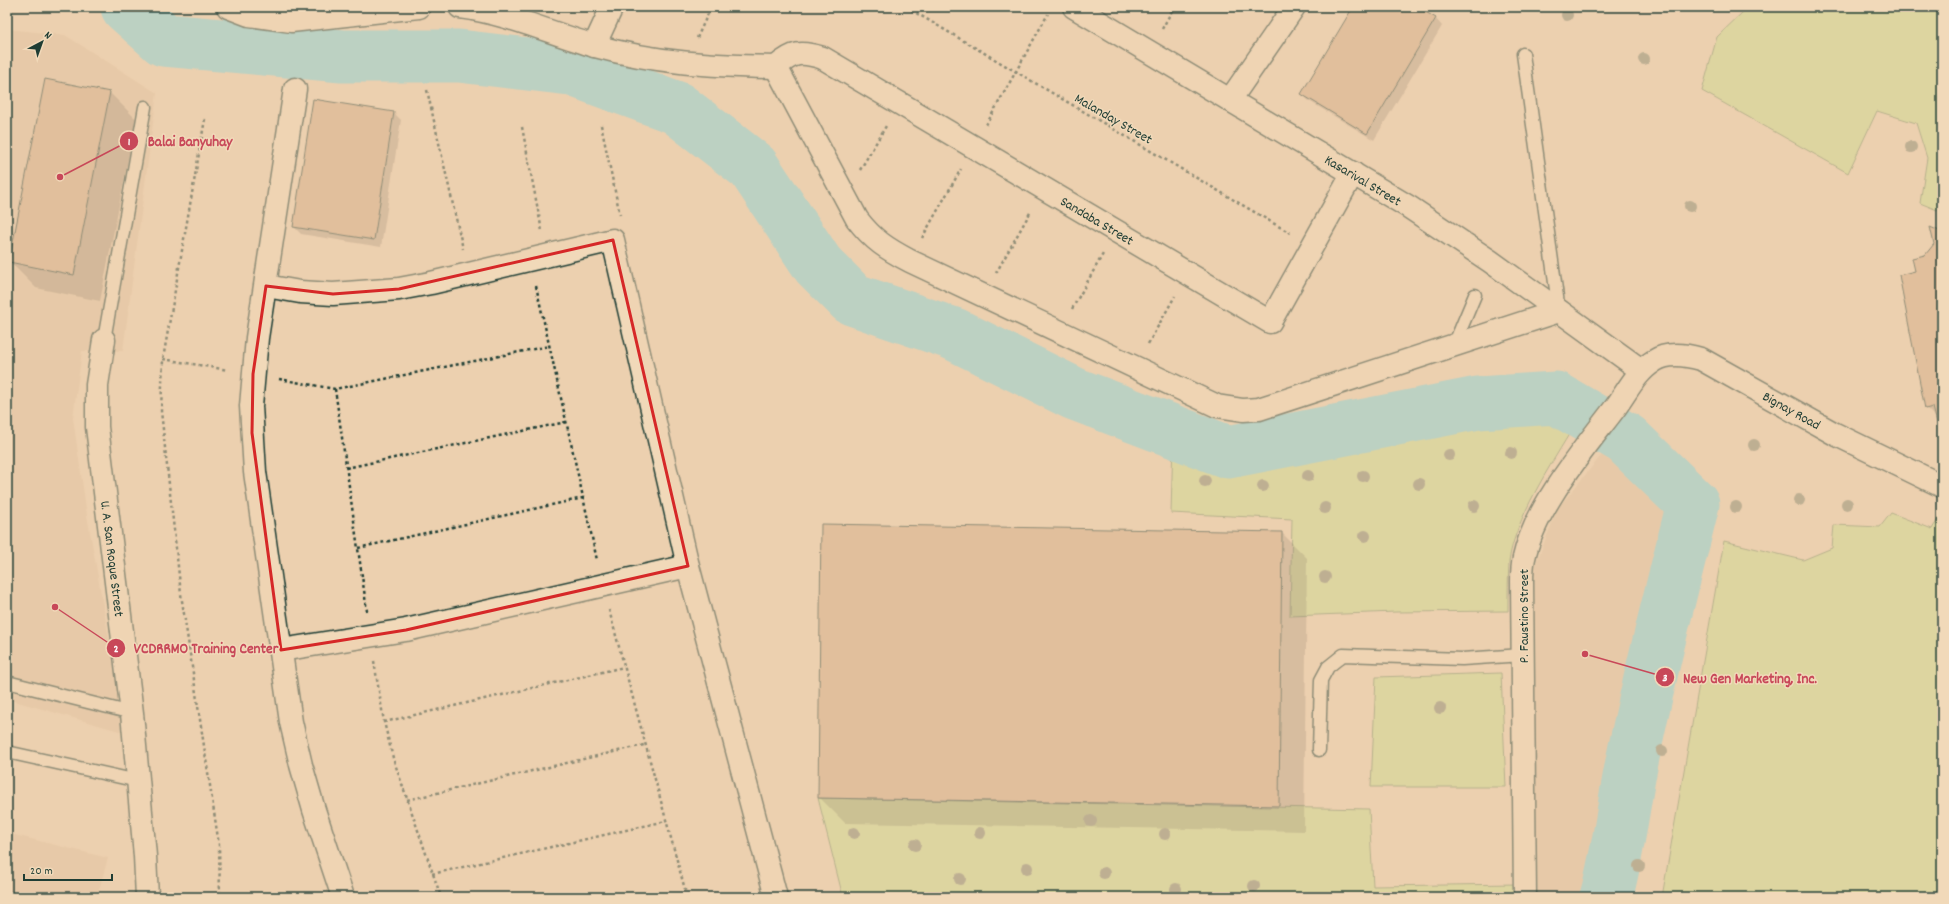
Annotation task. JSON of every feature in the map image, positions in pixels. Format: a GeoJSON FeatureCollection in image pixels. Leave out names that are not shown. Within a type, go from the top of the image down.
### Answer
{"type":"FeatureCollection","features":[{"type":"Feature","properties":{"kind":"street"},"geometry":{"type":"LineString","coordinates":[[228,7],[270,19],[291,20],[419,7]]}},
{"type":"Feature","properties":{"kind":"street"},"geometry":{"type":"LineString","coordinates":[[460,7],[478,9],[509,17],[594,46],[686,64],[776,67],[857,219],[868,234],[885,248],[1217,406],[1243,410],[1259,409],[1559,311]]}},
{"type":"Feature","properties":{"kind":"street"},"geometry":{"type":"LineString","coordinates":[[594,46],[612,7]]}},
{"type":"Feature","properties":{"kind":"street","name":"Kasarival Street"},"geometry":{"type":"LineString","coordinates":[[1074,7],[1353,173],[1448,232],[1641,370]]}},
{"type":"Feature","properties":{"kind":"street"},"geometry":{"type":"LineString","coordinates":[[1230,100],[1294,7]]}},
{"type":"Feature","properties":{"kind":"street","name":"Sandaba Street"},"geometry":{"type":"LineString","coordinates":[[776,67],[797,53],[810,54],[823,58],[1270,322],[1353,173]]}},
{"type":"Feature","properties":{"kind":"street"},"geometry":{"type":"LineString","coordinates":[[295,89],[253,374],[252,420],[255,472],[291,722],[314,810],[343,897]]}},
{"type":"Feature","properties":{"kind":"street"},"geometry":{"type":"LineString","coordinates":[[266,286],[300,292],[333,294],[367,292],[431,283],[613,240],[688,566],[776,897]]}},
{"type":"Feature","properties":{"kind":"street","name":"U. A. San Roque Street"},"geometry":{"type":"LineString","coordinates":[[104,340],[97,385],[97,428],[132,713],[145,856],[147,897]]}},
{"type":"Feature","properties":{"kind":"street","name":"Bignay Road"},"geometry":{"type":"LineString","coordinates":[[1641,370],[1655,360],[1676,355],[1701,359],[1835,434],[1942,486]]}},
{"type":"Feature","properties":{"kind":"street","name":"P. Faustino Street"},"geometry":{"type":"LineString","coordinates":[[1525,897],[1522,655],[1522,582],[1524,558],[1532,536],[1550,498],[1625,395],[1641,370]]}},
{"type":"Feature","properties":{"kind":"street"},"geometry":{"type":"LineString","coordinates":[[281,650],[413,628],[688,566]]}},
{"type":"Feature","properties":{"kind":"lane"},"geometry":{"type":"LineString","coordinates":[[1523,54],[1559,311]]}},
{"type":"Feature","properties":{"kind":"lane"},"geometry":{"type":"LineString","coordinates":[[104,340],[145,107]]}},
{"type":"Feature","properties":{"kind":"lane"},"geometry":{"type":"LineString","coordinates":[[1454,345],[1475,295]]}},
{"type":"Feature","properties":{"kind":"lane"},"geometry":{"type":"LineString","coordinates":[[1319,750],[1321,680],[1328,667],[1343,655],[1462,659],[1522,655]]}},
{"type":"Feature","properties":{"kind":"lane"},"geometry":{"type":"LineString","coordinates":[[7,682],[132,713]]}},
{"type":"Feature","properties":{"kind":"lane"},"geometry":{"type":"LineString","coordinates":[[7,752],[138,781]]}},
{"type":"Feature","properties":{"kind":"path","name":"Malanday Street"},"geometry":{"type":"LineString","coordinates":[[906,7],[1312,246]]}},
{"type":"Feature","properties":{"kind":"path"},"geometry":{"type":"LineString","coordinates":[[910,261],[973,146],[1049,14]]}},
{"type":"Feature","properties":{"kind":"path"},"geometry":{"type":"LineString","coordinates":[[427,90],[468,275]]}},
{"type":"Feature","properties":{"kind":"path"},"geometry":{"type":"LineString","coordinates":[[845,196],[900,103]]}},
{"type":"Feature","properties":{"kind":"path"},"geometry":{"type":"LineString","coordinates":[[205,119],[162,359],[161,411],[180,594],[219,845],[220,897]]}},
{"type":"Feature","properties":{"kind":"path"},"geometry":{"type":"LineString","coordinates":[[602,125],[620,214],[620,225],[613,240]]}},
{"type":"Feature","properties":{"kind":"path"},"geometry":{"type":"LineString","coordinates":[[522,127],[549,346],[602,585],[686,896],[681,897]]}},
{"type":"Feature","properties":{"kind":"path"},"geometry":{"type":"LineString","coordinates":[[984,296],[1044,188]]}},
{"type":"Feature","properties":{"kind":"path"},"geometry":{"type":"LineString","coordinates":[[1059,332],[1116,231]]}},
{"type":"Feature","properties":{"kind":"path"},"geometry":{"type":"LineString","coordinates":[[1135,367],[1188,274]]}},
{"type":"Feature","properties":{"kind":"path"},"geometry":{"type":"LineString","coordinates":[[162,359],[335,389],[549,346]]}},
{"type":"Feature","properties":{"kind":"path"},"geometry":{"type":"LineString","coordinates":[[335,389],[370,636],[384,722],[407,800],[441,897]]}},
{"type":"Feature","properties":{"kind":"path"},"geometry":{"type":"LineString","coordinates":[[346,468],[566,422]]}},
{"type":"Feature","properties":{"kind":"path"},"geometry":{"type":"LineString","coordinates":[[358,548],[583,498]]}},
{"type":"Feature","properties":{"kind":"path"},"geometry":{"type":"LineString","coordinates":[[384,722],[624,667]]}},
{"type":"Feature","properties":{"kind":"path"},"geometry":{"type":"LineString","coordinates":[[407,800],[644,745]]}},
{"type":"Feature","properties":{"kind":"path"},"geometry":{"type":"LineString","coordinates":[[432,874],[666,821]]}},
{"type":"Feature","properties":{"kind":"highlighted area"},"geometry":{"type":"Polygon","coordinates":[[[613,240],[688,566],[406,630],[281,650],[252,433],[253,374],[266,286],[333,294],[399,289],[613,240]]]}},
{"type":"Feature","properties":{"kind":"shaded area"},"geometry":{"type":"Polygon","coordinates":[[[7,29],[65,35],[157,93],[123,351],[82,351],[73,418],[87,515],[126,733],[7,699],[7,29]]]}},
{"type":"Feature","properties":{"kind":"shaded area"},"geometry":{"type":"Polygon","coordinates":[[[1609,446],[1627,453],[1676,501],[1621,720],[1600,897],[1536,897],[1532,588],[1534,568],[1558,508],[1609,446]]]}},
{"type":"Feature","properties":{"kind":"shaded area"},"geometry":{"type":"Polygon","coordinates":[[[7,833],[108,858],[97,897],[7,897],[7,833]]]}},
{"type":"Feature","properties":{"kind":"green space"},"geometry":{"type":"Polygon","coordinates":[[[1748,7],[1942,7],[1942,212],[1920,203],[1927,158],[1916,123],[1877,111],[1848,173],[1702,91],[1717,37],[1748,7]]]}},
{"type":"Feature","properties":{"kind":"green space"},"geometry":{"type":"Polygon","coordinates":[[[1552,413],[1574,426],[1535,492],[1518,528],[1509,562],[1508,611],[1396,612],[1290,616],[1292,519],[1171,513],[1173,441],[1229,463],[1477,415],[1552,413]]]}},
{"type":"Feature","properties":{"kind":"green space"},"geometry":{"type":"Polygon","coordinates":[[[1891,513],[1932,529],[1942,513],[1942,897],[1662,897],[1724,541],[1803,560],[1832,548],[1834,525],[1880,527],[1891,513]]]}},
{"type":"Feature","properties":{"kind":"green space"},"geometry":{"type":"Polygon","coordinates":[[[1501,673],[1506,787],[1371,787],[1376,677],[1501,673]]]}},
{"type":"Feature","properties":{"kind":"green space"},"geometry":{"type":"Polygon","coordinates":[[[818,798],[1369,809],[1373,886],[1518,884],[1518,897],[843,897],[818,798]]]}},
{"type":"Feature","properties":{"kind":"building"},"geometry":{"type":"Polygon","coordinates":[[[1353,7],[1417,7],[1436,18],[1367,134],[1301,94],[1353,7]]]}},
{"type":"Feature","properties":{"kind":"building"},"geometry":{"type":"Polygon","coordinates":[[[45,79],[110,92],[74,275],[9,262],[45,79]]]}},
{"type":"Feature","properties":{"kind":"building"},"geometry":{"type":"Polygon","coordinates":[[[313,99],[394,112],[374,240],[293,227],[313,99]]]}},
{"type":"Feature","properties":{"kind":"building"},"geometry":{"type":"Polygon","coordinates":[[[1930,227],[1942,232],[1942,443],[1933,407],[1925,409],[1899,275],[1915,271],[1912,258],[1925,255],[1934,244],[1930,227]]]}},
{"type":"Feature","properties":{"kind":"building"},"geometry":{"type":"Polygon","coordinates":[[[821,524],[1282,532],[1279,806],[818,798],[821,524]]]}},
{"type":"Feature","properties":{"kind":"waterway"},"geometry":{"type":"LineString","coordinates":[[127,7],[164,40],[342,56],[459,56],[570,69],[677,108],[753,167],[818,265],[852,299],[954,334],[1075,394],[1228,452],[1478,403],[1556,398],[1626,439],[1693,504],[1647,693],[1606,897]]}},
{"type":"Feature","properties":{"kind":"place","name":"Balai Banyuhay"},"geometry":{"type":"Point","coordinates":[60,177]}},
{"type":"Feature","properties":{"kind":"place","name":"VCDRRMO Training Center"},"geometry":{"type":"Point","coordinates":[55,607]}},
{"type":"Feature","properties":{"kind":"place","name":"New Gen Marketing, Inc."},"geometry":{"type":"Point","coordinates":[1585,654]}}]}
